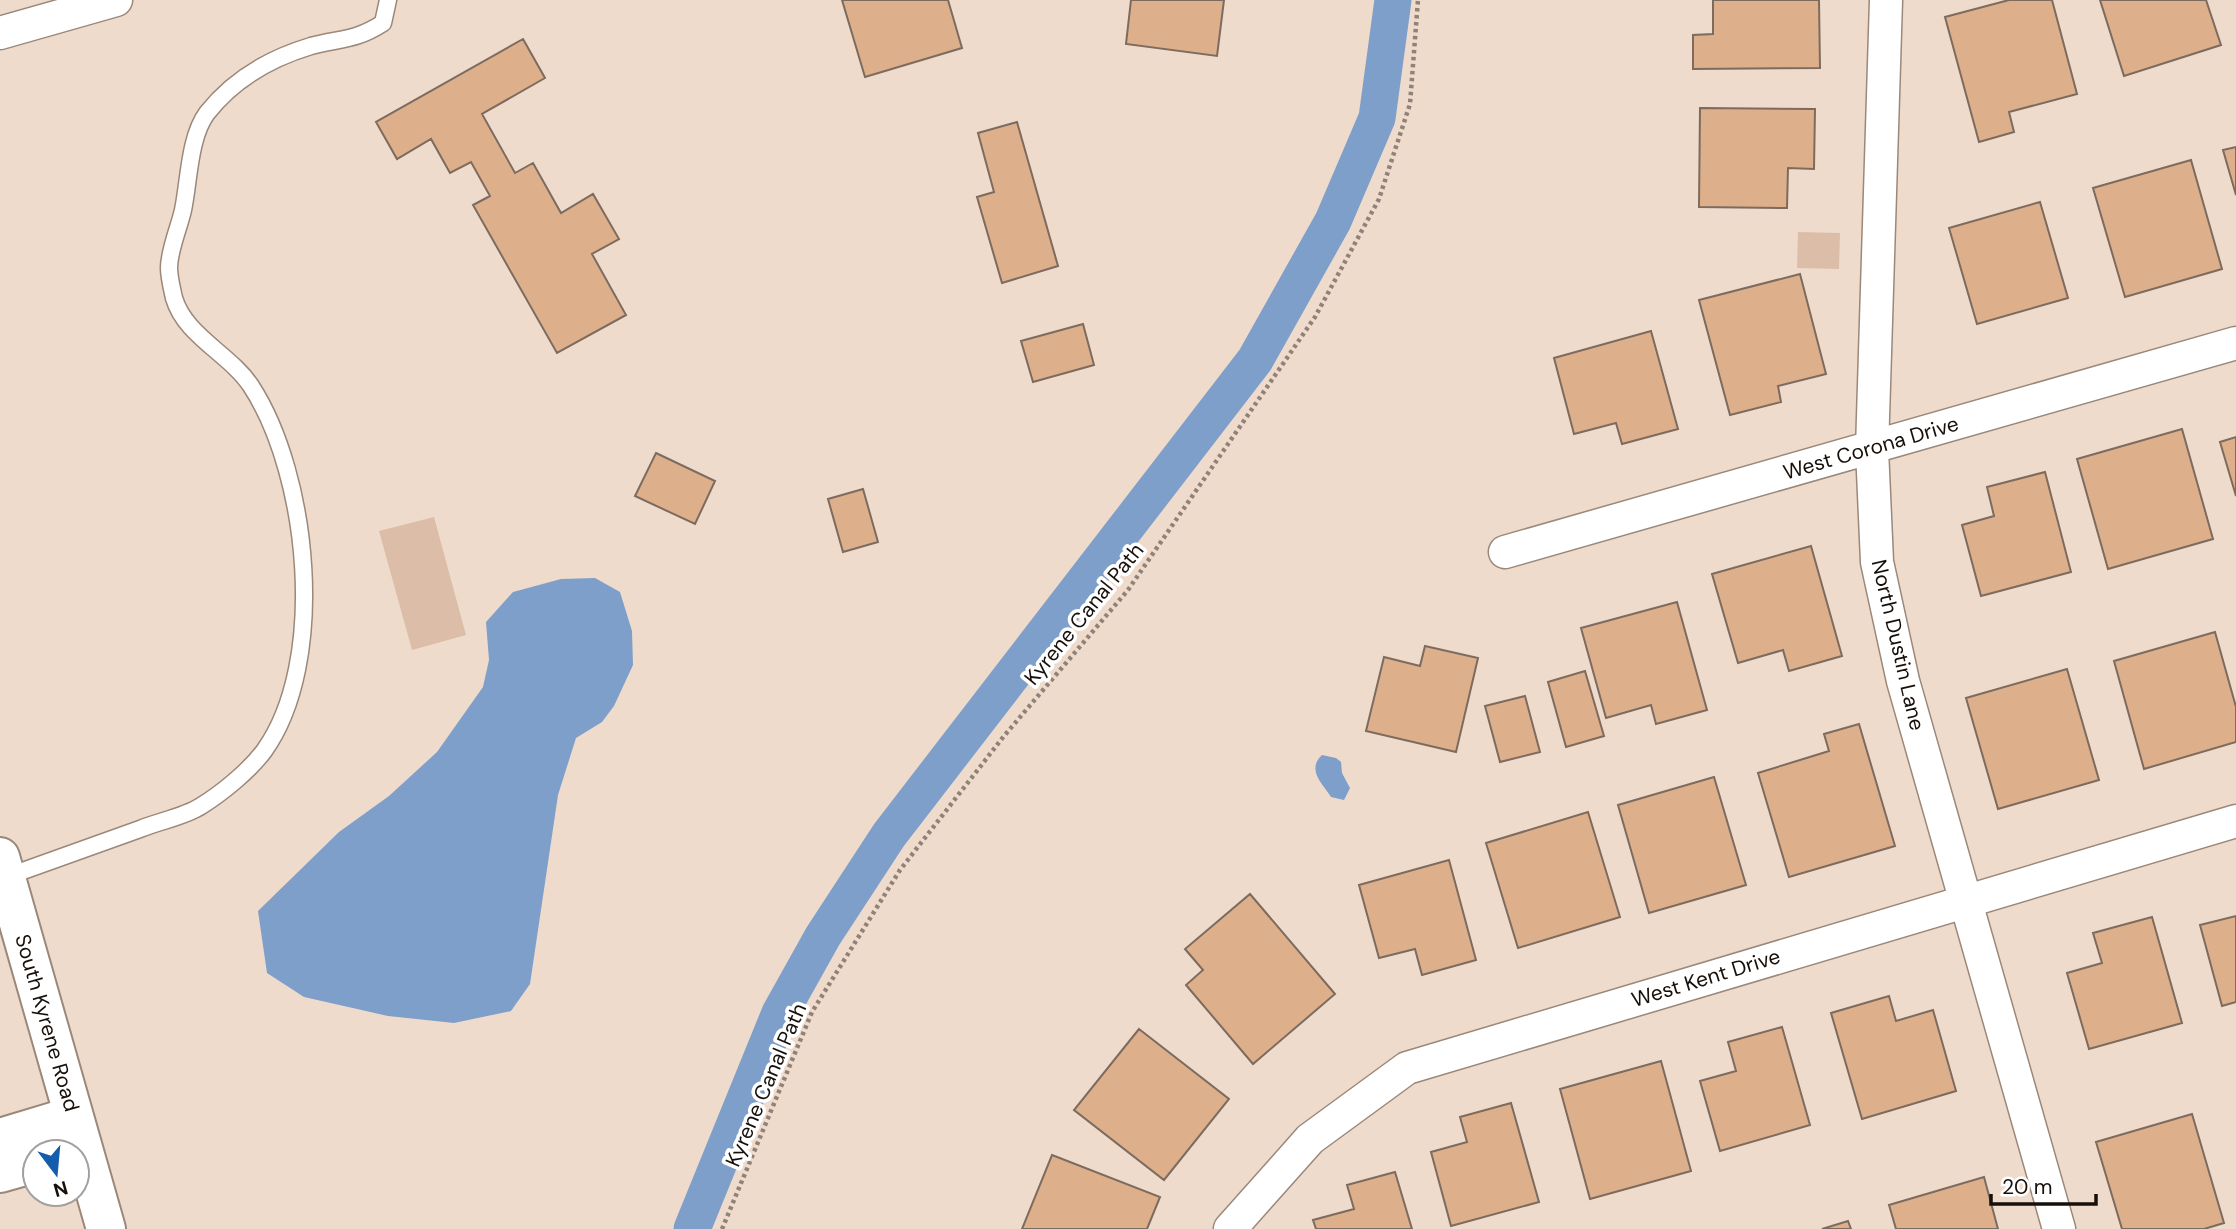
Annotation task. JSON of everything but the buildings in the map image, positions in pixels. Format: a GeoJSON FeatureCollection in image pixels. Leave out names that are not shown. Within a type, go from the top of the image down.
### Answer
{"type":"FeatureCollection","features":[{"type":"Feature","properties":{"kind":"main road","name":"South Kyrene Road"},"geometry":{"type":"LineString","coordinates":[[3,867],[77,1138]]}},
{"type":"Feature","properties":{"kind":"main road"},"geometry":{"type":"LineString","coordinates":[[0,1138],[21,1138]]}},
{"type":"Feature","properties":{"kind":"main road"},"geometry":{"type":"LineString","coordinates":[[0,1173],[21,1167]]}},
{"type":"Feature","properties":{"kind":"main road","name":"South Kyrene Road"},"geometry":{"type":"LineString","coordinates":[[91,1182],[106,1229]]}},
{"type":"Feature","properties":{"kind":"street"},"geometry":{"type":"LineString","coordinates":[[0,33],[116,0]]}},
{"type":"Feature","properties":{"kind":"street","name":"North Dustin Lane"},"geometry":{"type":"LineString","coordinates":[[1886,0],[1872,449],[1877,562],[1903,681],[1968,900],[2059,1229]]}},
{"type":"Feature","properties":{"kind":"street","name":"West Corona Drive"},"geometry":{"type":"LineString","coordinates":[[1505,552],[2236,343]]}},
{"type":"Feature","properties":{"kind":"street","name":"West Kent Drive"},"geometry":{"type":"LineString","coordinates":[[1230,1229],[1310,1139],[1407,1068],[2236,821]]}},
{"type":"Feature","properties":{"kind":"lane"},"geometry":{"type":"LineString","coordinates":[[3,867],[200,807],[264,751],[286,708],[300,653],[305,607],[296,503],[274,435],[251,386],[216,349],[186,323],[174,299],[169,268],[184,206],[187,173],[205,116],[233,85],[262,66],[310,47],[361,37],[383,23],[388,0]]}},
{"type":"Feature","properties":{"kind":"path","name":"Kyrene Canal Path"},"geometry":{"type":"LineString","coordinates":[[722,1229],[812,1012],[900,870],[1004,736],[1128,590],[1315,317],[1383,187],[1410,104],[1419,0]]}},
{"type":"Feature","properties":{"kind":"shaded area"},"geometry":{"type":"Polygon","coordinates":[[[1798,232],[1840,233],[1839,269],[1797,268],[1798,232]]]}},
{"type":"Feature","properties":{"kind":"shaded area"},"geometry":{"type":"Polygon","coordinates":[[[434,517],[466,635],[412,650],[379,531],[434,517]]]}},
{"type":"Feature","properties":{"kind":"water"},"geometry":{"type":"Polygon","coordinates":[[[595,578],[620,592],[632,631],[633,665],[614,706],[602,722],[576,738],[558,795],[530,984],[511,1011],[454,1023],[388,1016],[304,997],[267,973],[258,911],[339,832],[389,796],[437,752],[483,687],[489,660],[486,622],[513,592],[561,579],[595,578]]]}},
{"type":"Feature","properties":{"kind":"water"},"geometry":{"type":"Polygon","coordinates":[[[1322,755],[1341,762],[1342,773],[1350,788],[1344,800],[1331,797],[1318,777],[1316,766],[1322,755]]]}},
{"type":"Feature","properties":{"kind":"waterway"},"geometry":{"type":"LineString","coordinates":[[692,1229],[780,1013],[823,936],[889,835],[1255,360],[1333,221],[1377,118],[1393,0]]}}]}
